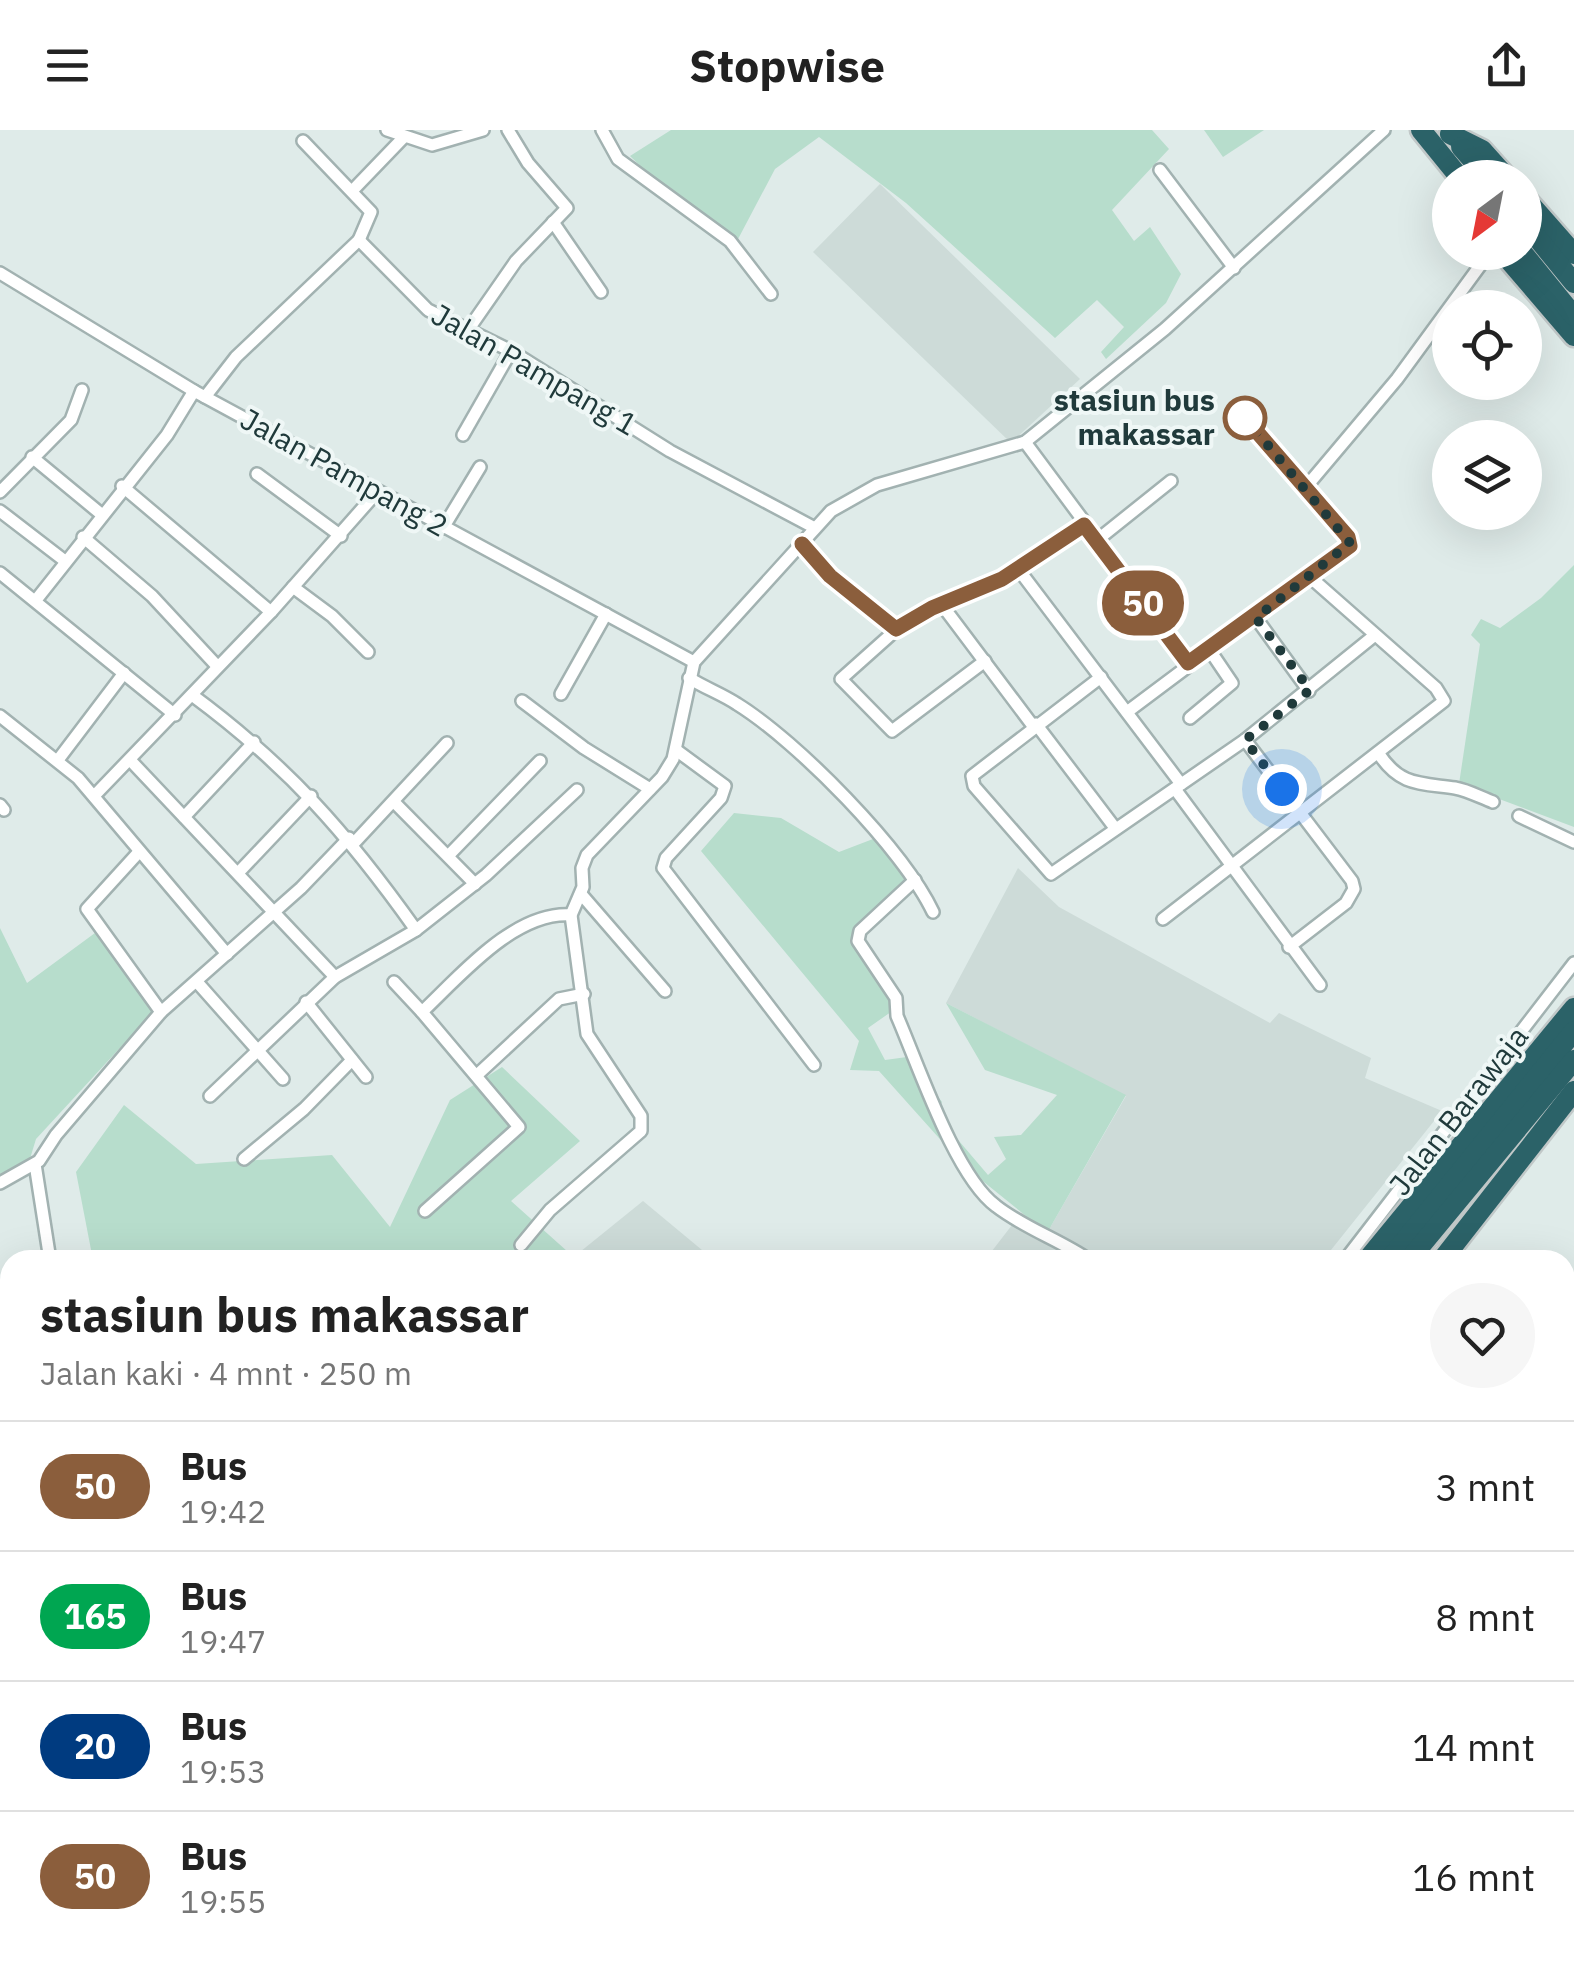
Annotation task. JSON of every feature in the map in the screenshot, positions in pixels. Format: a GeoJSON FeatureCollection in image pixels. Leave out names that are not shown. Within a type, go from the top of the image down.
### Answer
{"type":"FeatureCollection","features":[{"type":"Feature","properties":{"kind":"highway"},"geometry":{"type":"LineString","coordinates":[[1420,130],[1482,150],[1491,160]]}},
{"type":"Feature","properties":{"kind":"highway"},"geometry":{"type":"LineString","coordinates":[[1445,138],[1469,160]]}},
{"type":"Feature","properties":{"kind":"highway"},"geometry":{"type":"LineString","coordinates":[[1542,217],[1574,254]]}},
{"type":"Feature","properties":{"kind":"highway"},"geometry":{"type":"LineString","coordinates":[[1542,244],[1574,283]]}},
{"type":"Feature","properties":{"kind":"highway"},"geometry":{"type":"LineString","coordinates":[[1517,270],[1574,336]]}},
{"type":"Feature","properties":{"kind":"highway"},"geometry":{"type":"LineString","coordinates":[[1537,270],[1574,316]]}},
{"type":"Feature","properties":{"kind":"highway"},"geometry":{"type":"LineString","coordinates":[[1375,1250],[1574,1008]]}},
{"type":"Feature","properties":{"kind":"highway"},"geometry":{"type":"LineString","coordinates":[[1396,1250],[1574,1031]]}},
{"type":"Feature","properties":{"kind":"highway"},"geometry":{"type":"LineString","coordinates":[[1417,1250],[1574,1060]]}},
{"type":"Feature","properties":{"kind":"highway"},"geometry":{"type":"LineString","coordinates":[[1450,1250],[1574,1092]]}},
{"type":"Feature","properties":{"kind":"street"},"geometry":{"type":"LineString","coordinates":[[387,130],[432,144],[483,130]]}},
{"type":"Feature","properties":{"kind":"street"},"geometry":{"type":"LineString","coordinates":[[468,330],[497,285],[567,206],[528,162],[508,130]]}},
{"type":"Feature","properties":{"kind":"street"},"geometry":{"type":"LineString","coordinates":[[602,130],[618,159],[730,241],[771,294]]}},
{"type":"Feature","properties":{"kind":"street"},"geometry":{"type":"LineString","coordinates":[[521,1244],[550,1210],[642,1131],[641,1116],[587,1034],[571,915],[581,894],[587,855],[650,790],[676,750],[694,662],[814,527],[840,504],[876,485],[1026,442],[1098,387],[1384,130]]}},
{"type":"Feature","properties":{"kind":"street"},"geometry":{"type":"LineString","coordinates":[[352,191],[403,138]]}},
{"type":"Feature","properties":{"kind":"street"},"geometry":{"type":"LineString","coordinates":[[36,600],[122,486],[200,394],[359,240],[372,214],[303,141]]}},
{"type":"Feature","properties":{"kind":"street"},"geometry":{"type":"LineString","coordinates":[[1160,170],[1234,268]]}},
{"type":"Feature","properties":{"kind":"street"},"geometry":{"type":"LineString","coordinates":[[553,222],[601,292]]}},
{"type":"Feature","properties":{"kind":"street","name":"Jalan Pampang 1"},"geometry":{"type":"LineString","coordinates":[[359,240],[415,301],[511,350],[670,451],[814,527]]}},
{"type":"Feature","properties":{"kind":"street"},"geometry":{"type":"LineString","coordinates":[[1306,487],[1390,387],[1477,270]]}},
{"type":"Feature","properties":{"kind":"street","name":"Jalan Pampang 2"},"geometry":{"type":"LineString","coordinates":[[0,274],[200,394],[694,662]]}},
{"type":"Feature","properties":{"kind":"street"},"geometry":{"type":"LineString","coordinates":[[463,435],[511,350]]}},
{"type":"Feature","properties":{"kind":"street"},"geometry":{"type":"LineString","coordinates":[[2,487],[71,420],[82,390]]}},
{"type":"Feature","properties":{"kind":"street"},"geometry":{"type":"LineString","coordinates":[[1127,712],[1350,543],[1245,418]]}},
{"type":"Feature","properties":{"kind":"street"},"geometry":{"type":"LineString","coordinates":[[1026,442],[1188,663]]}},
{"type":"Feature","properties":{"kind":"street"},"geometry":{"type":"LineString","coordinates":[[32,457],[101,514]]}},
{"type":"Feature","properties":{"kind":"street"},"geometry":{"type":"LineString","coordinates":[[443,528],[480,467]]}},
{"type":"Feature","properties":{"kind":"street"},"geometry":{"type":"LineString","coordinates":[[257,474],[341,536]]}},
{"type":"Feature","properties":{"kind":"street"},"geometry":{"type":"LineString","coordinates":[[1096,540],[1171,481]]}},
{"type":"Feature","properties":{"kind":"street"},"geometry":{"type":"LineString","coordinates":[[122,486],[271,612]]}},
{"type":"Feature","properties":{"kind":"street"},"geometry":{"type":"LineString","coordinates":[[94,796],[271,612],[377,492]]}},
{"type":"Feature","properties":{"kind":"street"},"geometry":{"type":"LineString","coordinates":[[0,511],[65,561]]}},
{"type":"Feature","properties":{"kind":"street"},"geometry":{"type":"LineString","coordinates":[[986,661],[892,731],[842,680],[896,629],[1020,570],[1084,525]]}},
{"type":"Feature","properties":{"kind":"street"},"geometry":{"type":"LineString","coordinates":[[83,538],[152,596],[217,666]]}},
{"type":"Feature","properties":{"kind":"street"},"geometry":{"type":"LineString","coordinates":[[802,544],[830,576],[896,629]]}},
{"type":"Feature","properties":{"kind":"street"},"geometry":{"type":"LineString","coordinates":[[1020,570],[1127,712],[1233,868],[1320,985]]}},
{"type":"Feature","properties":{"kind":"street"},"geometry":{"type":"LineString","coordinates":[[0,573],[174,715]]}},
{"type":"Feature","properties":{"kind":"street"},"geometry":{"type":"LineString","coordinates":[[1163,919],[1444,699],[1310,577]]}},
{"type":"Feature","properties":{"kind":"street"},"geometry":{"type":"LineString","coordinates":[[293,587],[332,616],[368,652]]}},
{"type":"Feature","properties":{"kind":"street"},"geometry":{"type":"LineString","coordinates":[[942,605],[1115,828]]}},
{"type":"Feature","properties":{"kind":"street"},"geometry":{"type":"LineString","coordinates":[[561,694],[606,614]]}},
{"type":"Feature","properties":{"kind":"street"},"geometry":{"type":"LineString","coordinates":[[1256,618],[1310,690]]}},
{"type":"Feature","properties":{"kind":"street"},"geometry":{"type":"LineString","coordinates":[[1101,677],[975,772],[974,786],[1050,874],[1245,740],[1374,635]]}},
{"type":"Feature","properties":{"kind":"street"},"geometry":{"type":"LineString","coordinates":[[1190,718],[1232,683],[1209,649]]}},
{"type":"Feature","properties":{"kind":"street"},"geometry":{"type":"LineString","coordinates":[[58,760],[124,673]]}},
{"type":"Feature","properties":{"kind":"street"},"geometry":{"type":"LineString","coordinates":[[689,678],[740,705],[837,791],[915,880],[933,912]]}},
{"type":"Feature","properties":{"kind":"street"},"geometry":{"type":"LineString","coordinates":[[192,695],[254,742],[310,796],[351,841],[416,930]]}},
{"type":"Feature","properties":{"kind":"street"},"geometry":{"type":"LineString","coordinates":[[522,701],[605,763],[650,790]]}},
{"type":"Feature","properties":{"kind":"street"},"geometry":{"type":"LineString","coordinates":[[0,716],[58,760],[94,796],[138,854],[228,954]]}},
{"type":"Feature","properties":{"kind":"street"},"geometry":{"type":"LineString","coordinates":[[1245,740],[1354,888],[1346,903],[1289,947]]}},
{"type":"Feature","properties":{"kind":"street"},"geometry":{"type":"LineString","coordinates":[[184,817],[254,742]]}},
{"type":"Feature","properties":{"kind":"street"},"geometry":{"type":"LineString","coordinates":[[0,1183],[35,1164],[161,1012],[395,803],[447,743]]}},
{"type":"Feature","properties":{"kind":"street"},"geometry":{"type":"LineString","coordinates":[[676,750],[725,786],[721,798],[666,858],[663,868],[814,1065]]}},
{"type":"Feature","properties":{"kind":"street"},"geometry":{"type":"LineString","coordinates":[[1378,754],[1389,769],[1412,784],[1459,789],[1492,802]]}},
{"type":"Feature","properties":{"kind":"street"},"geometry":{"type":"LineString","coordinates":[[450,855],[540,760]]}},
{"type":"Feature","properties":{"kind":"street"},"geometry":{"type":"LineString","coordinates":[[131,761],[335,977]]}},
{"type":"Feature","properties":{"kind":"street"},"geometry":{"type":"LineString","coordinates":[[210,1096],[335,977],[416,930],[551,819],[577,790]]}},
{"type":"Feature","properties":{"kind":"street"},"geometry":{"type":"LineString","coordinates":[[239,872],[310,796]]}},
{"type":"Feature","properties":{"kind":"street"},"geometry":{"type":"LineString","coordinates":[[395,803],[475,884]]}},
{"type":"Feature","properties":{"kind":"street"},"geometry":{"type":"LineString","coordinates":[[1520,816],[1574,842]]}},
{"type":"Feature","properties":{"kind":"street"},"geometry":{"type":"LineString","coordinates":[[138,854],[86,908],[161,1012]]}},
{"type":"Feature","properties":{"kind":"street"},"geometry":{"type":"LineString","coordinates":[[915,880],[860,931],[858,940],[896,998],[896,1016],[957,1154],[984,1194],[1001,1210],[1072,1250]]}},
{"type":"Feature","properties":{"kind":"street"},"geometry":{"type":"LineString","coordinates":[[581,894],[665,991]]}},
{"type":"Feature","properties":{"kind":"street"},"geometry":{"type":"LineString","coordinates":[[422,1012],[523,923],[547,915],[571,915]]}},
{"type":"Feature","properties":{"kind":"street","name":"Jalan Barawaja"},"geometry":{"type":"LineString","coordinates":[[1353,1250],[1574,964]]}},
{"type":"Feature","properties":{"kind":"street"},"geometry":{"type":"LineString","coordinates":[[197,982],[283,1079]]}},
{"type":"Feature","properties":{"kind":"street"},"geometry":{"type":"LineString","coordinates":[[394,982],[520,1127],[425,1211]]}},
{"type":"Feature","properties":{"kind":"street"},"geometry":{"type":"LineString","coordinates":[[476,1075],[559,999],[584,994]]}},
{"type":"Feature","properties":{"kind":"street"},"geometry":{"type":"LineString","coordinates":[[306,1002],[366,1077]]}},
{"type":"Feature","properties":{"kind":"street"},"geometry":{"type":"LineString","coordinates":[[244,1159],[304,1109],[352,1060]]}},
{"type":"Feature","properties":{"kind":"street"},"geometry":{"type":"LineString","coordinates":[[35,1164],[48,1250]]}},
{"type":"Feature","properties":{"kind":"shaded area"},"geometry":{"type":"Polygon","coordinates":[[[880,184],[1080,379],[1011,443],[813,252],[880,184]]]}},
{"type":"Feature","properties":{"kind":"shaded area"},"geometry":{"type":"Polygon","coordinates":[[[1018,868],[1059,907],[1270,1023],[1279,1013],[1371,1058],[1365,1078],[1442,1111],[1331,1250],[993,1250],[1022,1212],[1051,1226],[1126,1096],[946,1003],[1018,868]]]}},
{"type":"Feature","properties":{"kind":"shaded area"},"geometry":{"type":"Polygon","coordinates":[[[643,1201],[702,1250],[582,1250],[643,1201]]]}},
{"type":"Feature","properties":{"kind":"green space"},"geometry":{"type":"Polygon","coordinates":[[[671,130],[1152,130],[1169,149],[1112,210],[1134,241],[1150,227],[1181,274],[1166,303],[1106,359],[1101,352],[1124,327],[1097,300],[1055,338],[906,203],[819,137],[775,169],[737,241],[673,198],[630,156],[671,130]]]}},
{"type":"Feature","properties":{"kind":"green space"},"geometry":{"type":"Polygon","coordinates":[[[1204,130],[1264,130],[1223,157],[1204,130]]]}},
{"type":"Feature","properties":{"kind":"green space"},"geometry":{"type":"Polygon","coordinates":[[[1574,565],[1574,827],[1459,784],[1480,644],[1471,635],[1481,619],[1500,628],[1541,598],[1574,565]]]}},
{"type":"Feature","properties":{"kind":"green space"},"geometry":{"type":"Polygon","coordinates":[[[734,813],[781,818],[839,852],[873,839],[913,882],[862,940],[898,1007],[868,1028],[885,1060],[907,1057],[942,1102],[936,1114],[988,1175],[1006,1159],[994,1137],[1021,1135],[1057,1095],[985,1070],[946,1003],[1126,1095],[1047,1233],[964,1166],[879,1071],[850,1070],[859,1041],[701,851],[734,813]]]}},
{"type":"Feature","properties":{"kind":"green space"},"geometry":{"type":"Polygon","coordinates":[[[0,928],[27,983],[95,933],[154,1011],[36,1139],[29,1162],[0,1176],[0,928]]]}},
{"type":"Feature","properties":{"kind":"green space"},"geometry":{"type":"Polygon","coordinates":[[[502,1067],[580,1141],[511,1201],[566,1250],[91,1250],[76,1172],[124,1105],[196,1164],[332,1155],[390,1227],[450,1100],[502,1067]]]}},
{"type":"Feature","properties":{"kind":"bus line","name":"50"},"geometry":{"type":"LineString","coordinates":[[802,544],[830,576],[868,602],[896,629],[932,608],[1020,570],[1084,525],[1188,663],[1256,618],[1350,546],[1348,537],[1245,418]]}},
{"type":"Feature","properties":{"kind":"place","name":"stasiun bus makassar"},"geometry":{"type":"Point","coordinates":[1245,418]}},
{"type":"Feature","properties":{"kind":"route"},"geometry":{"type":"LineString","coordinates":[[1245,418],[1350,543],[1256,618],[1310,690],[1245,740],[1282,789]]}}]}
